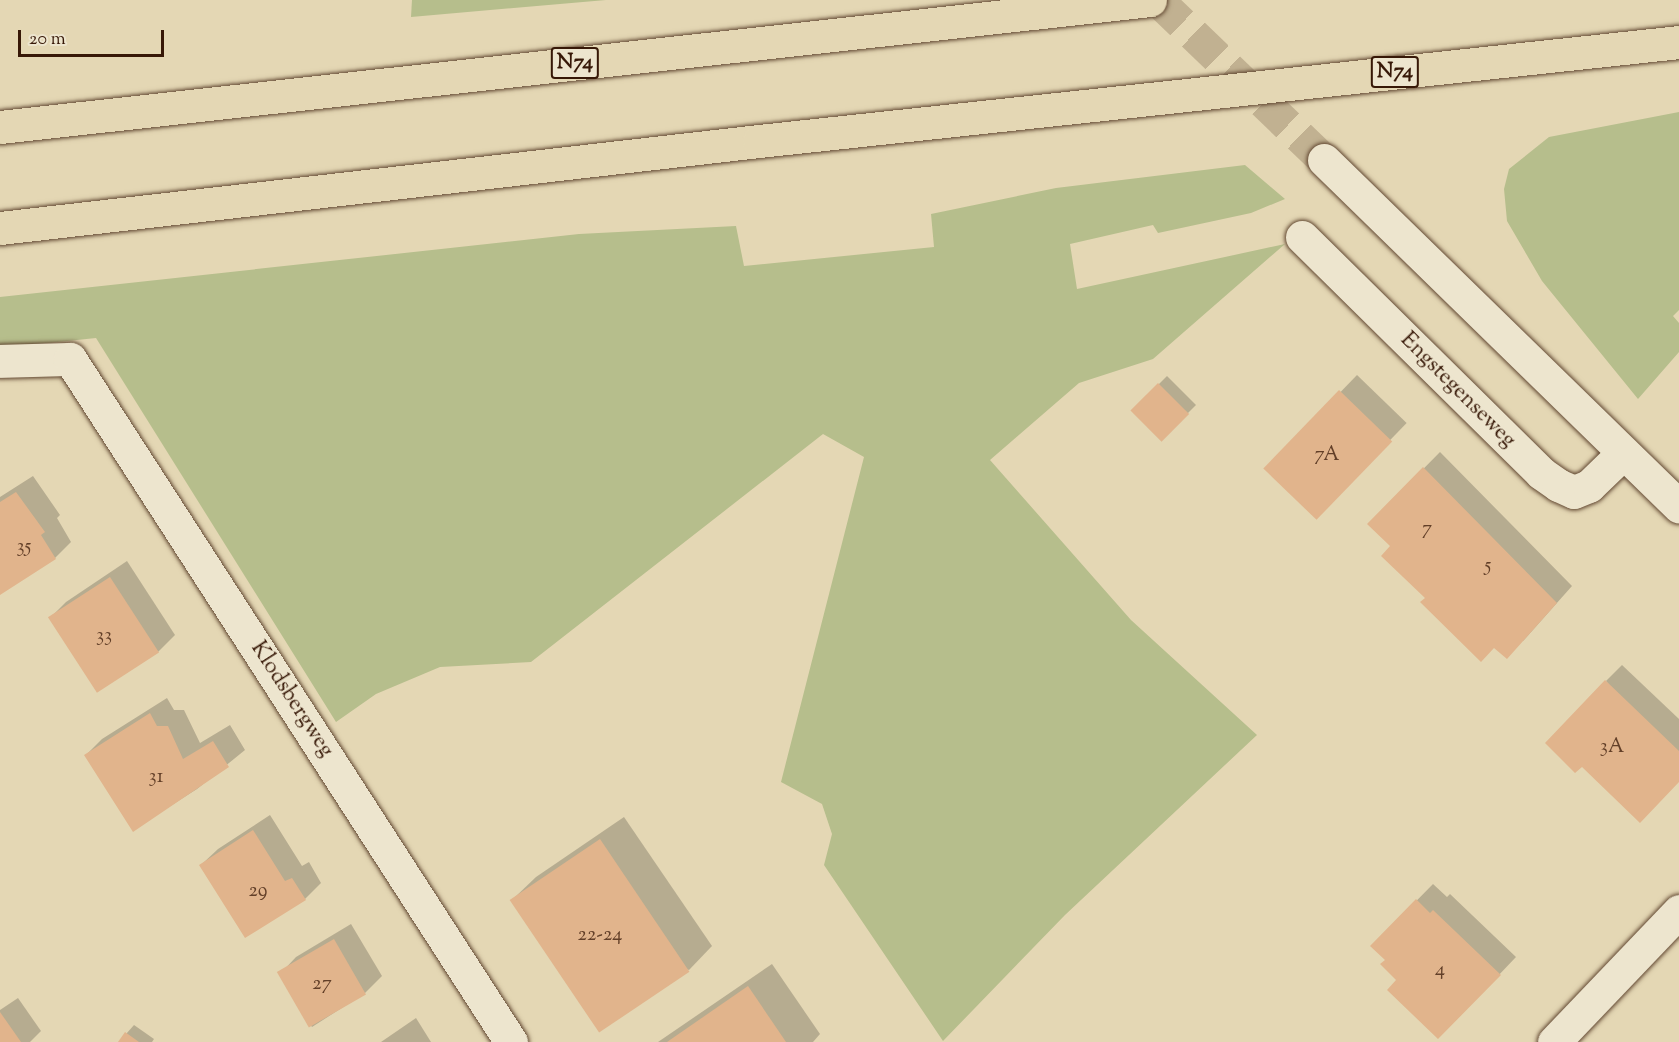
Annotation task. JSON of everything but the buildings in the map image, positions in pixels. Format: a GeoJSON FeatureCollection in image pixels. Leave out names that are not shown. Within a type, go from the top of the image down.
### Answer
{"type":"FeatureCollection","features":[{"type":"Feature","properties":{"kind":"highway","name":"N74"},"geometry":{"type":"LineString","coordinates":[[0,127],[1150,0]]}},
{"type":"Feature","properties":{"kind":"highway","name":"N74"},"geometry":{"type":"LineString","coordinates":[[0,228],[770,139],[1679,42]]}},
{"type":"Feature","properties":{"kind":"street"},"geometry":{"type":"LineString","coordinates":[[1324,160],[1679,507]]}},
{"type":"Feature","properties":{"kind":"street","name":"Engstegenseweg"},"geometry":{"type":"LineString","coordinates":[[1302,237],[1540,473],[1574,492],[1589,486],[1623,453]]}},
{"type":"Feature","properties":{"kind":"street","name":"Klodsbergweg"},"geometry":{"type":"LineString","coordinates":[[0,361],[70,359],[511,1042]]}},
{"type":"Feature","properties":{"kind":"street"},"geometry":{"type":"LineString","coordinates":[[1554,1042],[1679,911]]}},
{"type":"Feature","properties":{"kind":"green space"},"geometry":{"type":"Polygon","coordinates":[[[412,0],[606,0],[411,17],[412,0]]]}},
{"type":"Feature","properties":{"kind":"green space"},"geometry":{"type":"Polygon","coordinates":[[[1679,112],[1679,310],[1673,316],[1679,323],[1679,352],[1638,399],[1542,281],[1507,221],[1504,189],[1509,169],[1549,137],[1679,112]]]}},
{"type":"Feature","properties":{"kind":"green space"},"geometry":{"type":"Polygon","coordinates":[[[1245,165],[1285,199],[1251,213],[1158,233],[1153,225],[1070,244],[1077,289],[1285,244],[1153,359],[1079,383],[990,460],[1131,620],[1257,735],[1065,915],[943,1041],[824,865],[832,834],[822,804],[781,782],[864,457],[823,434],[531,662],[440,667],[376,694],[336,722],[96,338],[0,348],[0,297],[579,234],[736,226],[744,266],[934,247],[931,214],[1056,188],[1245,165]]]}},
{"type":"Feature","properties":{"kind":"tunnel"},"geometry":{"type":"LineString","coordinates":[[1158,0],[1324,160]]}}]}
